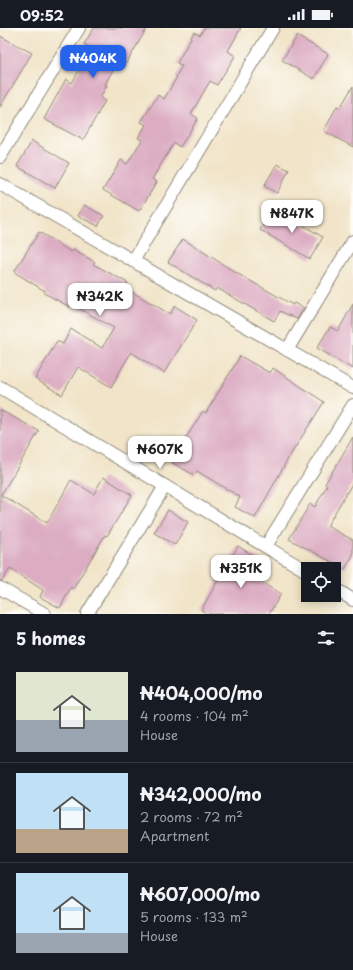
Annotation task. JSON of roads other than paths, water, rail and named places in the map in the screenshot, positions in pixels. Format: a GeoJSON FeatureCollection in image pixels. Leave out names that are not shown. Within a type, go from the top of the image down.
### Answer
{"type":"FeatureCollection","features":[{"type":"Feature","properties":{"kind":"street"},"geometry":{"type":"LineString","coordinates":[[0,157],[79,28]]}},
{"type":"Feature","properties":{"kind":"street"},"geometry":{"type":"LineString","coordinates":[[133,261],[273,28]]}},
{"type":"Feature","properties":{"kind":"street"},"geometry":{"type":"LineString","coordinates":[[0,184],[353,388]]}},
{"type":"Feature","properties":{"kind":"street"},"geometry":{"type":"LineString","coordinates":[[287,350],[353,241]]}},
{"type":"Feature","properties":{"kind":"street"},"geometry":{"type":"LineString","coordinates":[[0,388],[301,568]]}},
{"type":"Feature","properties":{"kind":"street"},"geometry":{"type":"LineString","coordinates":[[266,546],[353,405]]}},
{"type":"Feature","properties":{"kind":"street"},"geometry":{"type":"LineString","coordinates":[[87,614],[165,486]]}},
{"type":"Feature","properties":{"kind":"street"},"geometry":{"type":"LineString","coordinates":[[0,588],[43,614]]}},
{"type":"Feature","properties":{"kind":"street"},"geometry":{"type":"LineString","coordinates":[[341,592],[353,600]]}}]}
